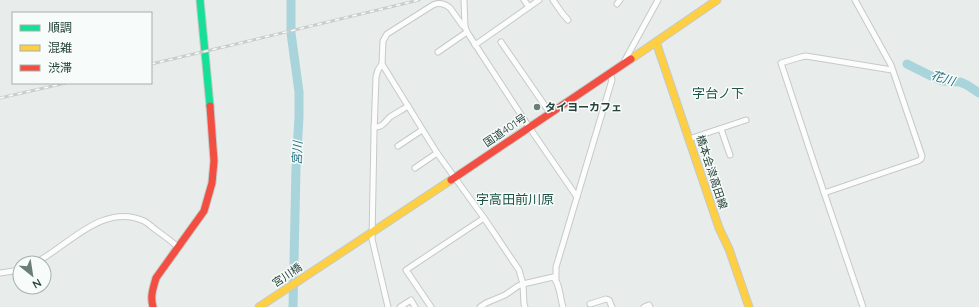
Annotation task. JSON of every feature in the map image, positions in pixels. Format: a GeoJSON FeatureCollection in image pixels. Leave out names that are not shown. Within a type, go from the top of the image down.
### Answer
{"type":"FeatureCollection","features":[{"type":"Feature","properties":{"kind":"main road"},"geometry":{"type":"LineString","coordinates":[[153,307],[151,299],[156,278],[204,211],[213,182],[214,166],[200,0]]}},
{"type":"Feature","properties":{"kind":"main road","name":"国道401号"},"geometry":{"type":"LineString","coordinates":[[324,263],[455,178],[717,0]]}},
{"type":"Feature","properties":{"kind":"main road","name":"橋本会津高田線"},"geometry":{"type":"LineString","coordinates":[[656,42],[719,228],[729,249],[749,307]]}},
{"type":"Feature","properties":{"kind":"main road","name":"宮川橋"},"geometry":{"type":"LineString","coordinates":[[261,306],[324,263]]}},
{"type":"Feature","properties":{"kind":"street"},"geometry":{"type":"LineString","coordinates":[[464,0],[466,29]]}},
{"type":"Feature","properties":{"kind":"street"},"geometry":{"type":"LineString","coordinates":[[524,0],[529,7]]}},
{"type":"Feature","properties":{"kind":"street"},"geometry":{"type":"LineString","coordinates":[[475,45],[539,0]]}},
{"type":"Feature","properties":{"kind":"street"},"geometry":{"type":"LineString","coordinates":[[553,0],[568,20]]}},
{"type":"Feature","properties":{"kind":"street"},"geometry":{"type":"LineString","coordinates":[[625,63],[625,60],[658,0]]}},
{"type":"Feature","properties":{"kind":"street"},"geometry":{"type":"LineString","coordinates":[[824,193],[921,159],[922,156],[891,65],[855,0]]}},
{"type":"Feature","properties":{"kind":"street"},"geometry":{"type":"LineString","coordinates":[[388,307],[372,239],[376,77],[382,64],[383,41],[387,34],[433,5],[440,3],[450,8],[466,29],[529,127],[577,197]]}},
{"type":"Feature","properties":{"kind":"street"},"geometry":{"type":"LineString","coordinates":[[438,52],[466,29]]}},
{"type":"Feature","properties":{"kind":"street"},"geometry":{"type":"LineString","coordinates":[[501,42],[550,113]]}},
{"type":"Feature","properties":{"kind":"street"},"geometry":{"type":"LineString","coordinates":[[863,307],[781,63],[806,56],[892,70]]}},
{"type":"Feature","properties":{"kind":"street"},"geometry":{"type":"LineString","coordinates":[[382,64],[437,153],[519,270],[523,284],[525,307]]}},
{"type":"Feature","properties":{"kind":"street"},"geometry":{"type":"LineString","coordinates":[[563,307],[556,279],[556,267],[612,80],[610,73]]}},
{"type":"Feature","properties":{"kind":"street"},"geometry":{"type":"LineString","coordinates":[[374,127],[377,128],[385,124],[389,118],[408,106]]}},
{"type":"Feature","properties":{"kind":"street"},"geometry":{"type":"LineString","coordinates":[[689,139],[746,120]]}},
{"type":"Feature","properties":{"kind":"street"},"geometry":{"type":"LineString","coordinates":[[721,129],[730,155]]}},
{"type":"Feature","properties":{"kind":"street"},"geometry":{"type":"LineString","coordinates":[[398,146],[422,130]]}},
{"type":"Feature","properties":{"kind":"street"},"geometry":{"type":"LineString","coordinates":[[416,168],[437,153]]}},
{"type":"Feature","properties":{"kind":"street"},"geometry":{"type":"LineString","coordinates":[[47,255],[91,226],[109,218],[118,216],[127,216],[145,221],[178,247]]}},
{"type":"Feature","properties":{"kind":"street"},"geometry":{"type":"LineString","coordinates":[[431,307],[406,270],[484,218]]}},
{"type":"Feature","properties":{"kind":"street"},"geometry":{"type":"LineString","coordinates":[[0,273],[12,271]]}},
{"type":"Feature","properties":{"kind":"street"},"geometry":{"type":"LineString","coordinates":[[480,307],[505,295],[523,284],[553,277],[556,279]]}},
{"type":"Feature","properties":{"kind":"street"},"geometry":{"type":"LineString","coordinates":[[590,304],[606,299],[609,300],[612,307]]}},
{"type":"Feature","properties":{"kind":"street"},"geometry":{"type":"LineString","coordinates":[[400,307],[411,300],[415,307]]}},
{"type":"Feature","properties":{"kind":"street"},"geometry":{"type":"LineString","coordinates":[[644,307],[649,305],[650,307]]}},
{"type":"Feature","properties":{"kind":"waterway","name":"宮川"},"geometry":{"type":"LineString","coordinates":[[291,0],[291,33],[299,92],[293,307]]}},
{"type":"Feature","properties":{"kind":"waterway","name":"花川"},"geometry":{"type":"LineString","coordinates":[[907,64],[943,81],[960,82],[979,93]]}},
{"type":"Feature","properties":{"kind":"railway"},"geometry":{"type":"LineString","coordinates":[[152,64],[419,0]]}},
{"type":"Feature","properties":{"kind":"railway"},"geometry":{"type":"LineString","coordinates":[[0,98],[62,84]]}},
{"type":"Feature","properties":{"kind":"traffic: fast"},"geometry":{"type":"LineString","coordinates":[[200,0],[210,106]]}},
{"type":"Feature","properties":{"kind":"traffic: slow"},"geometry":{"type":"LineString","coordinates":[[631,59],[717,0]]}},
{"type":"Feature","properties":{"kind":"traffic: slow"},"geometry":{"type":"LineString","coordinates":[[656,42],[719,228],[729,249],[749,307]]}},
{"type":"Feature","properties":{"kind":"traffic: slow"},"geometry":{"type":"LineString","coordinates":[[259,307],[451,180]]}},
{"type":"Feature","properties":{"kind":"traffic: jam"},"geometry":{"type":"LineString","coordinates":[[451,180],[631,59]]}},
{"type":"Feature","properties":{"kind":"traffic: jam"},"geometry":{"type":"LineString","coordinates":[[153,307],[152,296],[156,278],[204,211],[212,183],[214,161],[210,106]]}},
{"type":"Feature","properties":{"kind":"place","name":"タイヨーカフェ"},"geometry":{"type":"Point","coordinates":[537,107]}},
{"type":"Feature","properties":{"kind":"district","name":"字台ノ下"},"geometry":{"type":"Point","coordinates":[718,93]}},
{"type":"Feature","properties":{"kind":"district","name":"字高田前川原"},"geometry":{"type":"Point","coordinates":[515,199]}}]}
